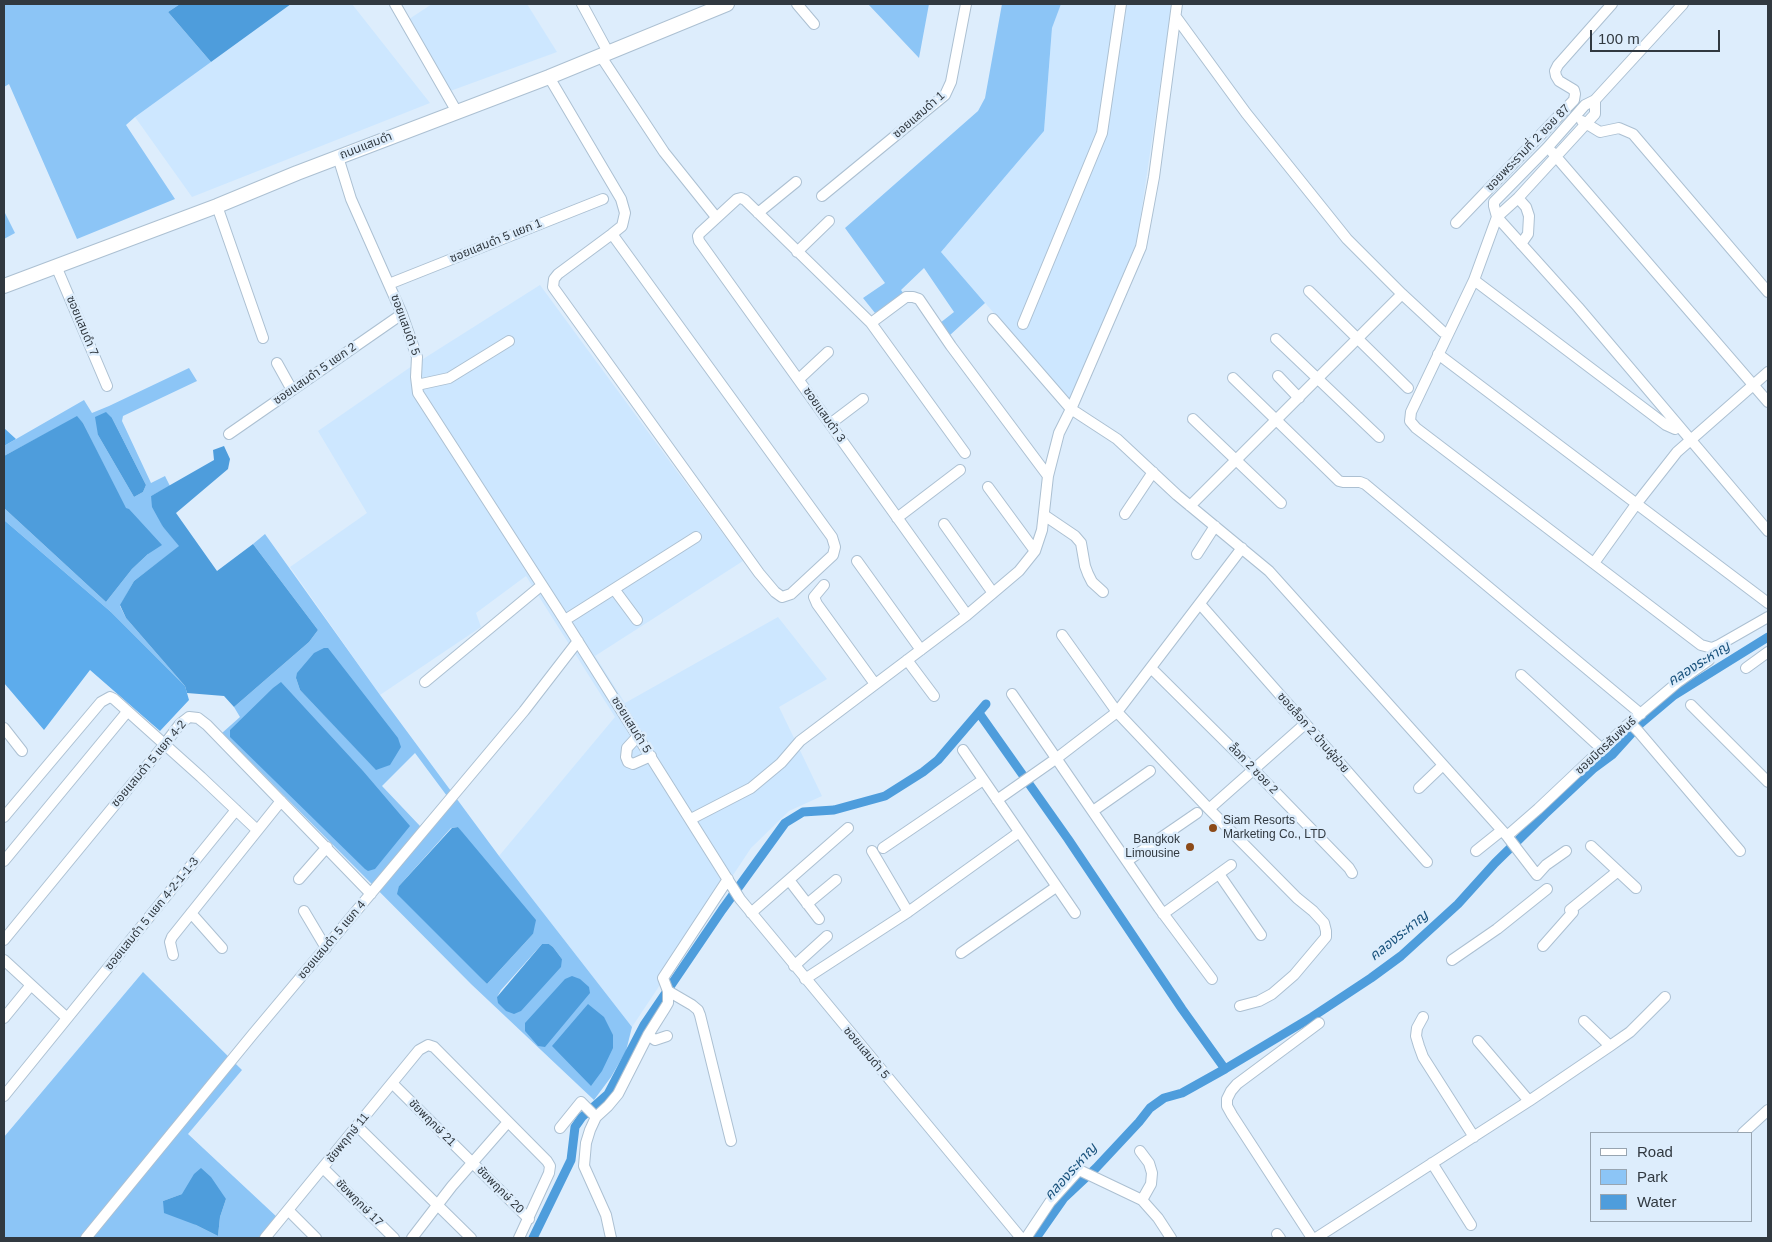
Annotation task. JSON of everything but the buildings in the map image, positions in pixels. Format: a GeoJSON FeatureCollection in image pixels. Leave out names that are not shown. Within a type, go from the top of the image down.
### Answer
{"type":"FeatureCollection","features":[{"type":"Feature","properties":{"kind":"street"},"geometry":{"type":"LineString","coordinates":[[395,4],[457,112]]}},
{"type":"Feature","properties":{"kind":"street"},"geometry":{"type":"LineString","coordinates":[[582,4],[604,54],[664,152],[716,217]]}},
{"type":"Feature","properties":{"kind":"street","name":"ถนนแสมดำ"},"geometry":{"type":"LineString","coordinates":[[4,286],[217,206],[338,157],[549,77],[727,4]]}},
{"type":"Feature","properties":{"kind":"street"},"geometry":{"type":"LineString","coordinates":[[797,4],[814,24]]}},
{"type":"Feature","properties":{"kind":"street","name":"ซอยแสมดำ 1"},"geometry":{"type":"LineString","coordinates":[[822,196],[946,95],[951,82],[966,4]]}},
{"type":"Feature","properties":{"kind":"street"},"geometry":{"type":"LineString","coordinates":[[1023,324],[1102,133],[1121,4]]}},
{"type":"Feature","properties":{"kind":"street"},"geometry":{"type":"LineString","coordinates":[[691,819],[751,788],[781,764],[800,741],[994,593],[1023,567],[1035,551],[1042,530],[1048,476],[1059,433],[1141,247],[1154,176],[1177,4]]}},
{"type":"Feature","properties":{"kind":"street","name":"ซอยพระรามที่ 2 ซอย 87"},"geometry":{"type":"LineString","coordinates":[[1456,223],[1574,100],[1574,90],[1559,80],[1555,71],[1558,65],[1612,4]]}},
{"type":"Feature","properties":{"kind":"street"},"geometry":{"type":"LineString","coordinates":[[1683,4],[1595,100],[1584,105],[1518,198],[1497,217],[1474,280],[1411,412],[1410,421],[1416,428],[1706,646],[1712,648],[1719,645],[1768,617]]}},
{"type":"Feature","properties":{"kind":"street"},"geometry":{"type":"LineString","coordinates":[[1176,17],[1246,114],[1348,239],[1402,294],[1444,332]]}},
{"type":"Feature","properties":{"kind":"street"},"geometry":{"type":"LineString","coordinates":[[549,77],[621,199],[625,212],[622,226],[558,274],[554,279],[553,287],[759,573],[775,592],[782,596],[791,594],[833,555],[836,546],[832,537],[612,234]]}},
{"type":"Feature","properties":{"kind":"street"},"geometry":{"type":"LineString","coordinates":[[1595,100],[1594,114],[1586,124],[1494,202],[1497,217],[1578,307],[1768,531]]}},
{"type":"Feature","properties":{"kind":"street"},"geometry":{"type":"LineString","coordinates":[[1576,116],[1600,132],[1619,128],[1633,134],[1768,292]]}},
{"type":"Feature","properties":{"kind":"street"},"geometry":{"type":"LineString","coordinates":[[1551,152],[1768,402]]}},
{"type":"Feature","properties":{"kind":"street","name":"ซอยแสมดำ 5"},"geometry":{"type":"LineString","coordinates":[[338,157],[352,198],[390,284],[417,357],[416,385],[418,393],[565,620],[740,899],[1021,1238]]}},
{"type":"Feature","properties":{"kind":"street"},"geometry":{"type":"LineString","coordinates":[[758,213],[796,182]]}},
{"type":"Feature","properties":{"kind":"street"},"geometry":{"type":"LineString","coordinates":[[1518,198],[1526,207],[1529,216],[1528,234],[1521,244]]}},
{"type":"Feature","properties":{"kind":"street","name":"ซอยแสมดำ 5 แยก 1"},"geometry":{"type":"LineString","coordinates":[[390,284],[603,199]]}},
{"type":"Feature","properties":{"kind":"street","name":"ซอยแสมดำ 3"},"geometry":{"type":"LineString","coordinates":[[965,453],[871,323],[745,200],[737,199],[700,233],[698,236],[699,241],[967,615]]}},
{"type":"Feature","properties":{"kind":"street"},"geometry":{"type":"LineString","coordinates":[[217,206],[263,338]]}},
{"type":"Feature","properties":{"kind":"street"},"geometry":{"type":"LineString","coordinates":[[797,252],[829,220]]}},
{"type":"Feature","properties":{"kind":"street","name":"ซอยแสมดำ 7"},"geometry":{"type":"LineString","coordinates":[[56,266],[107,386]]}},
{"type":"Feature","properties":{"kind":"street"},"geometry":{"type":"LineString","coordinates":[[1474,280],[1666,425],[1675,429],[1679,427]]}},
{"type":"Feature","properties":{"kind":"street"},"geometry":{"type":"LineString","coordinates":[[1309,291],[1408,388]]}},
{"type":"Feature","properties":{"kind":"street"},"geometry":{"type":"LineString","coordinates":[[1190,506],[1402,294]]}},
{"type":"Feature","properties":{"kind":"street"},"geometry":{"type":"LineString","coordinates":[[871,323],[906,297],[918,299],[1048,476]]}},
{"type":"Feature","properties":{"kind":"street","name":"ซอยแสมดำ 5 แยก 2"},"geometry":{"type":"LineString","coordinates":[[228,434],[402,314]]}},
{"type":"Feature","properties":{"kind":"street"},"geometry":{"type":"LineString","coordinates":[[993,319],[1071,409],[1117,439],[1190,506],[1269,571],[1509,839],[1537,875],[1546,865],[1566,851]]}},
{"type":"Feature","properties":{"kind":"street"},"geometry":{"type":"LineString","coordinates":[[1276,339],[1379,438]]}},
{"type":"Feature","properties":{"kind":"street"},"geometry":{"type":"LineString","coordinates":[[416,385],[449,378],[509,341]]}},
{"type":"Feature","properties":{"kind":"street"},"geometry":{"type":"LineString","coordinates":[[799,379],[828,352]]}},
{"type":"Feature","properties":{"kind":"street"},"geometry":{"type":"LineString","coordinates":[[1438,354],[1768,603]]}},
{"type":"Feature","properties":{"kind":"street"},"geometry":{"type":"LineString","coordinates":[[277,363],[292,390]]}},
{"type":"Feature","properties":{"kind":"street"},"geometry":{"type":"LineString","coordinates":[[1594,563],[1677,452],[1689,439],[1768,372]]}},
{"type":"Feature","properties":{"kind":"street"},"geometry":{"type":"LineString","coordinates":[[1278,376],[1298,398]]}},
{"type":"Feature","properties":{"kind":"street"},"geometry":{"type":"LineString","coordinates":[[1233,378],[1339,481],[1365,484],[1642,714]]}},
{"type":"Feature","properties":{"kind":"street"},"geometry":{"type":"LineString","coordinates":[[830,424],[863,399]]}},
{"type":"Feature","properties":{"kind":"street"},"geometry":{"type":"LineString","coordinates":[[1193,419],[1281,503]]}},
{"type":"Feature","properties":{"kind":"street"},"geometry":{"type":"LineString","coordinates":[[897,518],[960,470]]}},
{"type":"Feature","properties":{"kind":"street"},"geometry":{"type":"LineString","coordinates":[[1125,514],[1153,472]]}},
{"type":"Feature","properties":{"kind":"street"},"geometry":{"type":"LineString","coordinates":[[988,487],[1035,551]]}},
{"type":"Feature","properties":{"kind":"street"},"geometry":{"type":"LineString","coordinates":[[1044,515],[1082,543],[1088,574],[1092,582],[1103,592]]}},
{"type":"Feature","properties":{"kind":"street"},"geometry":{"type":"LineString","coordinates":[[944,524],[994,593]]}},
{"type":"Feature","properties":{"kind":"street"},"geometry":{"type":"LineString","coordinates":[[1196,554],[1215,526]]}},
{"type":"Feature","properties":{"kind":"street"},"geometry":{"type":"LineString","coordinates":[[565,620],[696,537]]}},
{"type":"Feature","properties":{"kind":"street"},"geometry":{"type":"LineString","coordinates":[[997,800],[1057,758],[1117,712],[1242,548]]}},
{"type":"Feature","properties":{"kind":"street"},"geometry":{"type":"LineString","coordinates":[[857,560],[921,650]]}},
{"type":"Feature","properties":{"kind":"street"},"geometry":{"type":"LineString","coordinates":[[425,682],[542,585]]}},
{"type":"Feature","properties":{"kind":"street"},"geometry":{"type":"LineString","coordinates":[[824,585],[814,597],[817,604],[874,684]]}},
{"type":"Feature","properties":{"kind":"street"},"geometry":{"type":"LineString","coordinates":[[614,589],[637,620]]}},
{"type":"Feature","properties":{"kind":"street","name":"ซอยล็อก 2 บ้านผู้ช่วย"},"geometry":{"type":"LineString","coordinates":[[1200,604],[1427,862]]}},
{"type":"Feature","properties":{"kind":"street"},"geometry":{"type":"LineString","coordinates":[[1062,635],[1117,712],[1209,809],[1324,923],[1326,938],[1286,983],[1260,1001],[1240,1006]]}},
{"type":"Feature","properties":{"kind":"street","name":"ซอยแสมดำ 5 แยก 4"},"geometry":{"type":"LineString","coordinates":[[86,1238],[222,1072],[524,711],[578,642]]}},
{"type":"Feature","properties":{"kind":"street"},"geometry":{"type":"LineString","coordinates":[[1746,668],[1768,652]]}},
{"type":"Feature","properties":{"kind":"street"},"geometry":{"type":"LineString","coordinates":[[907,660],[934,696]]}},
{"type":"Feature","properties":{"kind":"street","name":"ซอยมิตรสัมพันธ์"},"geometry":{"type":"LineString","coordinates":[[1476,851],[1509,839],[1602,749],[1634,727],[1642,714],[1678,682],[1709,660]]}},
{"type":"Feature","properties":{"kind":"street","name":"ล็อก 2 ซอย 2"},"geometry":{"type":"LineString","coordinates":[[1151,668],[1253,769],[1352,873]]}},
{"type":"Feature","properties":{"kind":"street"},"geometry":{"type":"LineString","coordinates":[[1522,675],[1602,749]]}},
{"type":"Feature","properties":{"kind":"street"},"geometry":{"type":"LineString","coordinates":[[1012,694],[1163,914],[1212,979]]}},
{"type":"Feature","properties":{"kind":"street"},"geometry":{"type":"LineString","coordinates":[[4,816],[101,702],[110,697],[257,830]]}},
{"type":"Feature","properties":{"kind":"street"},"geometry":{"type":"LineString","coordinates":[[1691,705],[1768,782]]}},
{"type":"Feature","properties":{"kind":"street"},"geometry":{"type":"LineString","coordinates":[[4,861],[128,712]]}},
{"type":"Feature","properties":{"kind":"street","name":"ซอยแสมดำ 5 แยก 4-2"},"geometry":{"type":"LineString","coordinates":[[4,940],[184,719],[193,716],[198,718],[327,847],[371,894]]}},
{"type":"Feature","properties":{"kind":"street"},"geometry":{"type":"LineString","coordinates":[[1209,809],[1304,724]]}},
{"type":"Feature","properties":{"kind":"street"},"geometry":{"type":"LineString","coordinates":[[1634,727],[1740,851]]}},
{"type":"Feature","properties":{"kind":"street"},"geometry":{"type":"LineString","coordinates":[[5,734],[22,751]]}},
{"type":"Feature","properties":{"kind":"street"},"geometry":{"type":"LineString","coordinates":[[638,736],[627,748],[626,757],[628,762],[633,764],[650,756]]}},
{"type":"Feature","properties":{"kind":"street"},"geometry":{"type":"LineString","coordinates":[[963,750],[1018,833],[1075,913]]}},
{"type":"Feature","properties":{"kind":"street"},"geometry":{"type":"LineString","coordinates":[[1420,788],[1442,766]]}},
{"type":"Feature","properties":{"kind":"street"},"geometry":{"type":"LineString","coordinates":[[1093,811],[1150,771]]}},
{"type":"Feature","properties":{"kind":"street"},"geometry":{"type":"LineString","coordinates":[[883,848],[983,780]]}},
{"type":"Feature","properties":{"kind":"street"},"geometry":{"type":"LineString","coordinates":[[173,955],[170,942],[172,937],[281,801]]}},
{"type":"Feature","properties":{"kind":"street","name":"ซอยแสมดำ 5 แยก 4-2-1-1-3"},"geometry":{"type":"LineString","coordinates":[[4,1096],[236,810]]}},
{"type":"Feature","properties":{"kind":"street"},"geometry":{"type":"LineString","coordinates":[[1127,861],[1197,813]]}},
{"type":"Feature","properties":{"kind":"street"},"geometry":{"type":"LineString","coordinates":[[751,913],[848,828]]}},
{"type":"Feature","properties":{"kind":"street"},"geometry":{"type":"LineString","coordinates":[[805,979],[908,912],[1018,833]]}},
{"type":"Feature","properties":{"kind":"street"},"geometry":{"type":"LineString","coordinates":[[1591,846],[1636,888]]}},
{"type":"Feature","properties":{"kind":"street"},"geometry":{"type":"LineString","coordinates":[[300,880],[327,847]]}},
{"type":"Feature","properties":{"kind":"street"},"geometry":{"type":"LineString","coordinates":[[872,851],[908,912]]}},
{"type":"Feature","properties":{"kind":"street"},"geometry":{"type":"LineString","coordinates":[[1163,914],[1232,865]]}},
{"type":"Feature","properties":{"kind":"street"},"geometry":{"type":"LineString","coordinates":[[1543,946],[1572,911],[1618,871]]}},
{"type":"Feature","properties":{"kind":"street"},"geometry":{"type":"LineString","coordinates":[[1219,874],[1261,935]]}},
{"type":"Feature","properties":{"kind":"street"},"geometry":{"type":"LineString","coordinates":[[611,1238],[606,1215],[584,1166],[586,1143],[590,1130],[596,1117],[618,1094],[648,1035],[668,1003],[668,991],[663,978],[728,880]]}},
{"type":"Feature","properties":{"kind":"street"},"geometry":{"type":"LineString","coordinates":[[789,880],[819,919]]}},
{"type":"Feature","properties":{"kind":"street"},"geometry":{"type":"LineString","coordinates":[[807,904],[836,880]]}},
{"type":"Feature","properties":{"kind":"street"},"geometry":{"type":"LineString","coordinates":[[961,953],[1056,887]]}},
{"type":"Feature","properties":{"kind":"street"},"geometry":{"type":"LineString","coordinates":[[1452,960],[1497,929],[1547,889]]}},
{"type":"Feature","properties":{"kind":"street"},"geometry":{"type":"LineString","coordinates":[[304,911],[326,948]]}},
{"type":"Feature","properties":{"kind":"street"},"geometry":{"type":"LineString","coordinates":[[191,913],[222,948]]}},
{"type":"Feature","properties":{"kind":"street"},"geometry":{"type":"LineString","coordinates":[[794,966],[827,936]]}},
{"type":"Feature","properties":{"kind":"street"},"geometry":{"type":"LineString","coordinates":[[4,960],[67,1018]]}},
{"type":"Feature","properties":{"kind":"street"},"geometry":{"type":"LineString","coordinates":[[4,1018],[31,985]]}},
{"type":"Feature","properties":{"kind":"street"},"geometry":{"type":"LineString","coordinates":[[668,991],[698,1010],[731,1140]]}},
{"type":"Feature","properties":{"kind":"street"},"geometry":{"type":"LineString","coordinates":[[1316,1238],[1529,1101],[1610,1046],[1636,1026],[1665,997]]}},
{"type":"Feature","properties":{"kind":"street"},"geometry":{"type":"LineString","coordinates":[[1423,1017],[1417,1028],[1416,1036],[1423,1056],[1474,1136]]}},
{"type":"Feature","properties":{"kind":"street"},"geometry":{"type":"LineString","coordinates":[[1584,1021],[1610,1046]]}},
{"type":"Feature","properties":{"kind":"street"},"geometry":{"type":"LineString","coordinates":[[1312,1238],[1232,1115],[1227,1106],[1227,1099],[1231,1090],[1237,1084],[1320,1023]]}},
{"type":"Feature","properties":{"kind":"street"},"geometry":{"type":"LineString","coordinates":[[648,1035],[654,1040],[667,1036]]}},
{"type":"Feature","properties":{"kind":"street"},"geometry":{"type":"LineString","coordinates":[[1478,1042],[1529,1101]]}},
{"type":"Feature","properties":{"kind":"street","name":"ชัยพฤกษ์ 11"},"geometry":{"type":"LineString","coordinates":[[265,1238],[424,1046],[430,1045],[434,1047],[508,1122]]}},
{"type":"Feature","properties":{"kind":"street","name":"ชัยพฤกษ์ 21"},"geometry":{"type":"LineString","coordinates":[[392,1083],[472,1162]]}},
{"type":"Feature","properties":{"kind":"street"},"geometry":{"type":"LineString","coordinates":[[560,1128],[581,1102],[596,1117]]}},
{"type":"Feature","properties":{"kind":"street"},"geometry":{"type":"LineString","coordinates":[[1744,1132],[1768,1110]]}},
{"type":"Feature","properties":{"kind":"street"},"geometry":{"type":"LineString","coordinates":[[412,1238],[472,1162],[508,1122],[550,1166],[549,1174],[519,1238]]}},
{"type":"Feature","properties":{"kind":"street"},"geometry":{"type":"LineString","coordinates":[[357,1126],[471,1238]]}},
{"type":"Feature","properties":{"kind":"street"},"geometry":{"type":"LineString","coordinates":[[1140,1151],[1152,1173],[1151,1184],[1142,1200]]}},
{"type":"Feature","properties":{"kind":"street","name":"ชัยพฤกษ์ 20"},"geometry":{"type":"LineString","coordinates":[[472,1162],[529,1219]]}},
{"type":"Feature","properties":{"kind":"street"},"geometry":{"type":"LineString","coordinates":[[1432,1163],[1471,1225]]}},
{"type":"Feature","properties":{"kind":"street","name":"ชัยพฤกษ์ 17"},"geometry":{"type":"LineString","coordinates":[[323,1168],[394,1238]]}},
{"type":"Feature","properties":{"kind":"street"},"geometry":{"type":"LineString","coordinates":[[1026,1238],[1063,1186],[1079,1170],[1142,1200],[1158,1218],[1171,1238]]}},
{"type":"Feature","properties":{"kind":"street"},"geometry":{"type":"LineString","coordinates":[[288,1210],[316,1238]]}},
{"type":"Feature","properties":{"kind":"shaded area"},"geometry":{"type":"Polygon","coordinates":[[[291,4],[352,4],[430,103],[192,197],[135,117],[291,4]]]}},
{"type":"Feature","properties":{"kind":"shaded area"},"geometry":{"type":"Polygon","coordinates":[[[432,4],[527,4],[557,52],[442,94],[400,25],[432,4]]]}},
{"type":"Feature","properties":{"kind":"shaded area"},"geometry":{"type":"Polygon","coordinates":[[[1061,4],[1172,4],[1137,241],[1070,401],[941,252],[1044,131],[1052,28],[1061,4]]]}},
{"type":"Feature","properties":{"kind":"shaded area"},"geometry":{"type":"Polygon","coordinates":[[[540,285],[743,561],[595,656],[625,703],[778,617],[827,679],[779,707],[822,796],[789,811],[751,848],[632,1027],[499,856],[615,717],[526,576],[476,613],[481,627],[380,695],[290,567],[367,513],[318,431],[412,366],[540,285]]]}},
{"type":"Feature","properties":{"kind":"shaded area"},"geometry":{"type":"Polygon","coordinates":[[[4,428],[16,439],[4,446],[4,428]]]}},
{"type":"Feature","properties":{"kind":"shaded area"},"geometry":{"type":"Polygon","coordinates":[[[4,520],[111,612],[185,686],[189,700],[160,731],[90,670],[44,730],[4,683],[4,520]]]}},
{"type":"Feature","properties":{"kind":"green space"},"geometry":{"type":"Polygon","coordinates":[[[4,4],[180,4],[168,12],[211,62],[126,125],[175,199],[77,239],[9,84],[4,87],[4,4]]]}},
{"type":"Feature","properties":{"kind":"green space"},"geometry":{"type":"Polygon","coordinates":[[[868,4],[929,4],[919,58],[868,4]]]}},
{"type":"Feature","properties":{"kind":"green space"},"geometry":{"type":"Polygon","coordinates":[[[1002,4],[1061,4],[1052,28],[1044,131],[941,252],[985,303],[949,336],[940,323],[954,312],[924,268],[901,290],[904,294],[875,313],[863,298],[885,283],[845,228],[978,111],[985,98],[1002,4]]]}},
{"type":"Feature","properties":{"kind":"green space"},"geometry":{"type":"Polygon","coordinates":[[[4,211],[15,233],[4,239],[4,211]]]}},
{"type":"Feature","properties":{"kind":"green space"},"geometry":{"type":"Polygon","coordinates":[[[189,368],[197,381],[123,416],[122,421],[151,483],[165,476],[170,486],[151,496],[163,527],[180,546],[134,581],[120,606],[126,618],[185,686],[111,612],[4,520],[4,508],[106,602],[132,569],[148,554],[83,423],[77,417],[4,456],[4,446],[84,400],[92,413],[189,368]],[[112,418],[98,435],[134,497],[143,492],[146,485],[112,418]]]}},
{"type":"Feature","properties":{"kind":"green space"},"geometry":{"type":"Polygon","coordinates":[[[265,534],[380,695],[499,856],[632,1027],[626,1051],[611,1077],[594,1100],[471,984],[222,733],[240,717],[234,707],[309,642],[318,630],[253,544],[265,534]],[[296,678],[300,690],[376,769],[296,678]],[[415,753],[382,786],[420,826],[447,796],[415,753]],[[458,827],[451,828],[399,886],[487,984],[533,934],[458,827]],[[542,944],[497,997],[562,959],[549,944],[542,944]]]}},
{"type":"Feature","properties":{"kind":"green space"},"geometry":{"type":"Polygon","coordinates":[[[143,972],[242,1070],[188,1134],[278,1218],[261,1238],[4,1238],[4,1137],[143,972]],[[182,1194],[163,1201],[196,1225],[218,1236],[220,1217],[226,1199],[182,1194]]]}},
{"type":"Feature","properties":{"kind":"water"},"geometry":{"type":"Polygon","coordinates":[[[180,4],[291,4],[211,62],[168,12],[180,4]]]}},
{"type":"Feature","properties":{"kind":"water"},"geometry":{"type":"Polygon","coordinates":[[[106,412],[112,418],[146,485],[143,492],[134,497],[98,435],[95,417],[106,412]]]}},
{"type":"Feature","properties":{"kind":"water"},"geometry":{"type":"Polygon","coordinates":[[[77,416],[83,423],[126,508],[162,545],[148,554],[132,569],[106,602],[4,508],[4,456],[77,416]]]}},
{"type":"Feature","properties":{"kind":"water"},"geometry":{"type":"Polygon","coordinates":[[[224,446],[230,459],[228,469],[176,513],[217,571],[253,544],[318,630],[309,642],[234,707],[224,696],[187,693],[185,686],[126,618],[120,605],[134,581],[179,546],[163,527],[152,507],[151,496],[214,460],[213,450],[224,446]]]}},
{"type":"Feature","properties":{"kind":"water"},"geometry":{"type":"Polygon","coordinates":[[[328,648],[398,738],[401,747],[390,765],[376,770],[300,690],[296,678],[297,673],[314,653],[328,648]]]}},
{"type":"Feature","properties":{"kind":"water"},"geometry":{"type":"Polygon","coordinates":[[[281,682],[363,771],[410,826],[375,869],[368,871],[365,869],[230,737],[230,730],[281,682]]]}},
{"type":"Feature","properties":{"kind":"water"},"geometry":{"type":"Polygon","coordinates":[[[458,827],[536,920],[533,934],[487,984],[397,894],[399,886],[452,828],[458,827]]]}},
{"type":"Feature","properties":{"kind":"water"},"geometry":{"type":"Polygon","coordinates":[[[542,944],[549,944],[553,947],[562,959],[561,967],[521,1011],[514,1014],[506,1011],[498,1003],[497,997],[542,944]]]}},
{"type":"Feature","properties":{"kind":"water"},"geometry":{"type":"Polygon","coordinates":[[[572,976],[580,979],[589,987],[590,993],[545,1047],[538,1046],[525,1031],[525,1023],[565,979],[572,976]]]}},
{"type":"Feature","properties":{"kind":"water"},"geometry":{"type":"Polygon","coordinates":[[[588,1004],[604,1017],[613,1035],[613,1048],[602,1071],[591,1086],[552,1046],[588,1004]]]}},
{"type":"Feature","properties":{"kind":"water"},"geometry":{"type":"Polygon","coordinates":[[[201,1168],[211,1177],[226,1199],[220,1217],[218,1236],[164,1213],[163,1201],[182,1194],[194,1174],[201,1168]]]}},
{"type":"Feature","properties":{"kind":"waterway","name":"คลองระหาญ"},"geometry":{"type":"LineString","coordinates":[[1036,1238],[1064,1198],[1096,1168],[1150,1108],[1164,1098],[1182,1093],[1225,1069],[1312,1017],[1401,956],[1458,904],[1495,863],[1545,814],[1593,769],[1612,755],[1641,723],[1673,696],[1768,637]]}},
{"type":"Feature","properties":{"kind":"waterway"},"geometry":{"type":"LineString","coordinates":[[533,1238],[571,1160],[575,1127],[582,1117],[608,1094],[644,1025],[722,910],[785,823],[803,812],[834,810],[885,796],[938,760],[986,704]]}},
{"type":"Feature","properties":{"kind":"waterway"},"geometry":{"type":"LineString","coordinates":[[979,713],[1068,839],[1182,1009],[1225,1069]]}},
{"type":"Feature","properties":{"kind":"place","name":"Siam Resorts Marketing Co., LTD"},"geometry":{"type":"Point","coordinates":[1213,828]}},
{"type":"Feature","properties":{"kind":"place","name":"Bangkok Limousine"},"geometry":{"type":"Point","coordinates":[1190,847]}}]}
